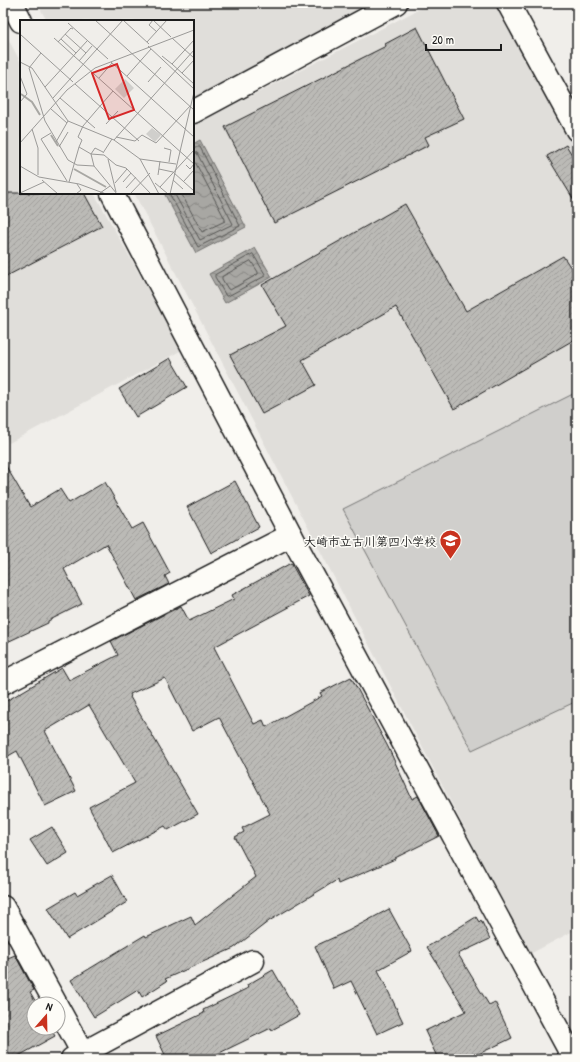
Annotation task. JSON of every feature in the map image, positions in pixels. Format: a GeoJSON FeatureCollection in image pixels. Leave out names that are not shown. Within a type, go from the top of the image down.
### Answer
{"type":"FeatureCollection","features":[{"type":"Feature","properties":{"kind":"street"},"geometry":{"type":"LineString","coordinates":[[12,3],[20,20]]}},
{"type":"Feature","properties":{"kind":"street"},"geometry":{"type":"LineString","coordinates":[[194,111],[396,3]]}},
{"type":"Feature","properties":{"kind":"street"},"geometry":{"type":"LineString","coordinates":[[508,3],[577,130]]}},
{"type":"Feature","properties":{"kind":"street"},"geometry":{"type":"LineString","coordinates":[[113,194],[290,535],[574,1059]]}},
{"type":"Feature","properties":{"kind":"street"},"geometry":{"type":"LineString","coordinates":[[3,683],[290,535]]}},
{"type":"Feature","properties":{"kind":"street"},"geometry":{"type":"LineString","coordinates":[[3,907],[9,933],[51,996]]}},
{"type":"Feature","properties":{"kind":"street"},"geometry":{"type":"LineString","coordinates":[[66,1026],[80,1057],[253,961]]}},
{"type":"Feature","properties":{"kind":"shaded area"},"geometry":{"type":"Polygon","coordinates":[[[37,3],[377,3],[194,97],[194,20],[46,20],[37,3]]]}},
{"type":"Feature","properties":{"kind":"shaded area","name":"大崎市立古川第四小学校"},"geometry":{"type":"Polygon","coordinates":[[[431,3],[499,3],[577,154],[577,929],[530,954],[135,194],[194,194],[194,125],[431,3]]]}},
{"type":"Feature","properties":{"kind":"shaded area"},"geometry":{"type":"Polygon","coordinates":[[[5,33],[20,61],[20,194],[95,194],[182,350],[9,443],[3,432],[3,34],[5,33]]]}},
{"type":"Feature","properties":{"kind":"shaded area"},"geometry":{"type":"Polygon","coordinates":[[[577,392],[577,701],[472,750],[343,509],[577,392]]]}},
{"type":"Feature","properties":{"kind":"water"},"geometry":{"type":"Polygon","coordinates":[[[200,140],[246,227],[196,253],[165,194],[194,194],[194,143],[200,140]]]}},
{"type":"Feature","properties":{"kind":"water"},"geometry":{"type":"Polygon","coordinates":[[[255,248],[272,277],[225,303],[209,274],[255,248]]]}},
{"type":"Feature","properties":{"kind":"building"},"geometry":{"type":"Polygon","coordinates":[[[417,27],[464,119],[425,137],[429,145],[274,223],[225,127],[386,46],[385,44],[417,27]]]}},
{"type":"Feature","properties":{"kind":"building"},"geometry":{"type":"Polygon","coordinates":[[[566,145],[577,163],[577,205],[547,156],[566,145]]]}},
{"type":"Feature","properties":{"kind":"building"},"geometry":{"type":"Polygon","coordinates":[[[3,193],[85,194],[102,226],[3,278],[3,193]]]}},
{"type":"Feature","properties":{"kind":"building"},"geometry":{"type":"Polygon","coordinates":[[[405,204],[466,311],[563,256],[571,268],[577,265],[577,338],[454,409],[396,307],[302,360],[316,385],[262,414],[230,355],[286,326],[262,285],[405,204]]]}},
{"type":"Feature","properties":{"kind":"building"},"geometry":{"type":"Polygon","coordinates":[[[170,358],[187,387],[136,417],[119,389],[170,358]]]}},
{"type":"Feature","properties":{"kind":"building"},"geometry":{"type":"Polygon","coordinates":[[[3,461],[30,507],[60,489],[69,503],[105,482],[132,529],[143,523],[170,573],[165,576],[169,584],[136,600],[106,544],[64,569],[82,604],[48,621],[48,623],[3,644],[3,461]]]}},
{"type":"Feature","properties":{"kind":"building"},"geometry":{"type":"Polygon","coordinates":[[[235,481],[259,527],[211,553],[187,507],[235,481]]]}},
{"type":"Feature","properties":{"kind":"building"},"geometry":{"type":"Polygon","coordinates":[[[291,563],[309,596],[214,647],[254,724],[263,720],[266,727],[322,696],[320,693],[351,677],[388,747],[412,799],[418,796],[439,836],[395,859],[338,884],[337,880],[269,921],[234,948],[165,979],[167,981],[142,997],[138,990],[94,1017],[71,980],[145,935],[146,937],[191,916],[195,925],[256,877],[235,837],[244,832],[242,828],[270,814],[219,717],[192,731],[165,678],[130,694],[130,697],[198,814],[168,830],[165,826],[113,853],[89,807],[135,783],[89,705],[45,731],[76,791],[45,806],[17,751],[3,759],[3,703],[62,668],[69,680],[118,655],[111,641],[181,606],[189,621],[234,599],[232,595],[291,563]]]}},
{"type":"Feature","properties":{"kind":"building"},"geometry":{"type":"Polygon","coordinates":[[[52,827],[68,853],[47,866],[30,840],[52,827]]]}},
{"type":"Feature","properties":{"kind":"building"},"geometry":{"type":"Polygon","coordinates":[[[112,875],[127,902],[67,939],[48,908],[75,892],[77,895],[112,875]]]}},
{"type":"Feature","properties":{"kind":"building"},"geometry":{"type":"Polygon","coordinates":[[[389,909],[412,951],[378,970],[403,1022],[377,1034],[351,981],[334,989],[315,946],[348,931],[389,909]]]}},
{"type":"Feature","properties":{"kind":"building"},"geometry":{"type":"Polygon","coordinates":[[[476,917],[479,922],[481,920],[490,939],[458,954],[489,1005],[495,1002],[512,1038],[468,1059],[438,1059],[425,1031],[466,1011],[427,947],[476,917]]]}},
{"type":"Feature","properties":{"kind":"building"},"geometry":{"type":"Polygon","coordinates":[[[15,955],[34,990],[30,992],[32,996],[26,996],[26,1036],[55,1036],[13,1059],[3,1059],[3,960],[15,955]]]}},
{"type":"Feature","properties":{"kind":"building"},"geometry":{"type":"Polygon","coordinates":[[[273,970],[299,1015],[272,1030],[271,1028],[207,1059],[167,1059],[156,1036],[204,1013],[203,1010],[248,988],[247,985],[273,970]]]}},
{"type":"Feature","properties":{"kind":"place","name":"大崎市立古川第四小学校"},"geometry":{"type":"Point","coordinates":[451,560]}}]}
